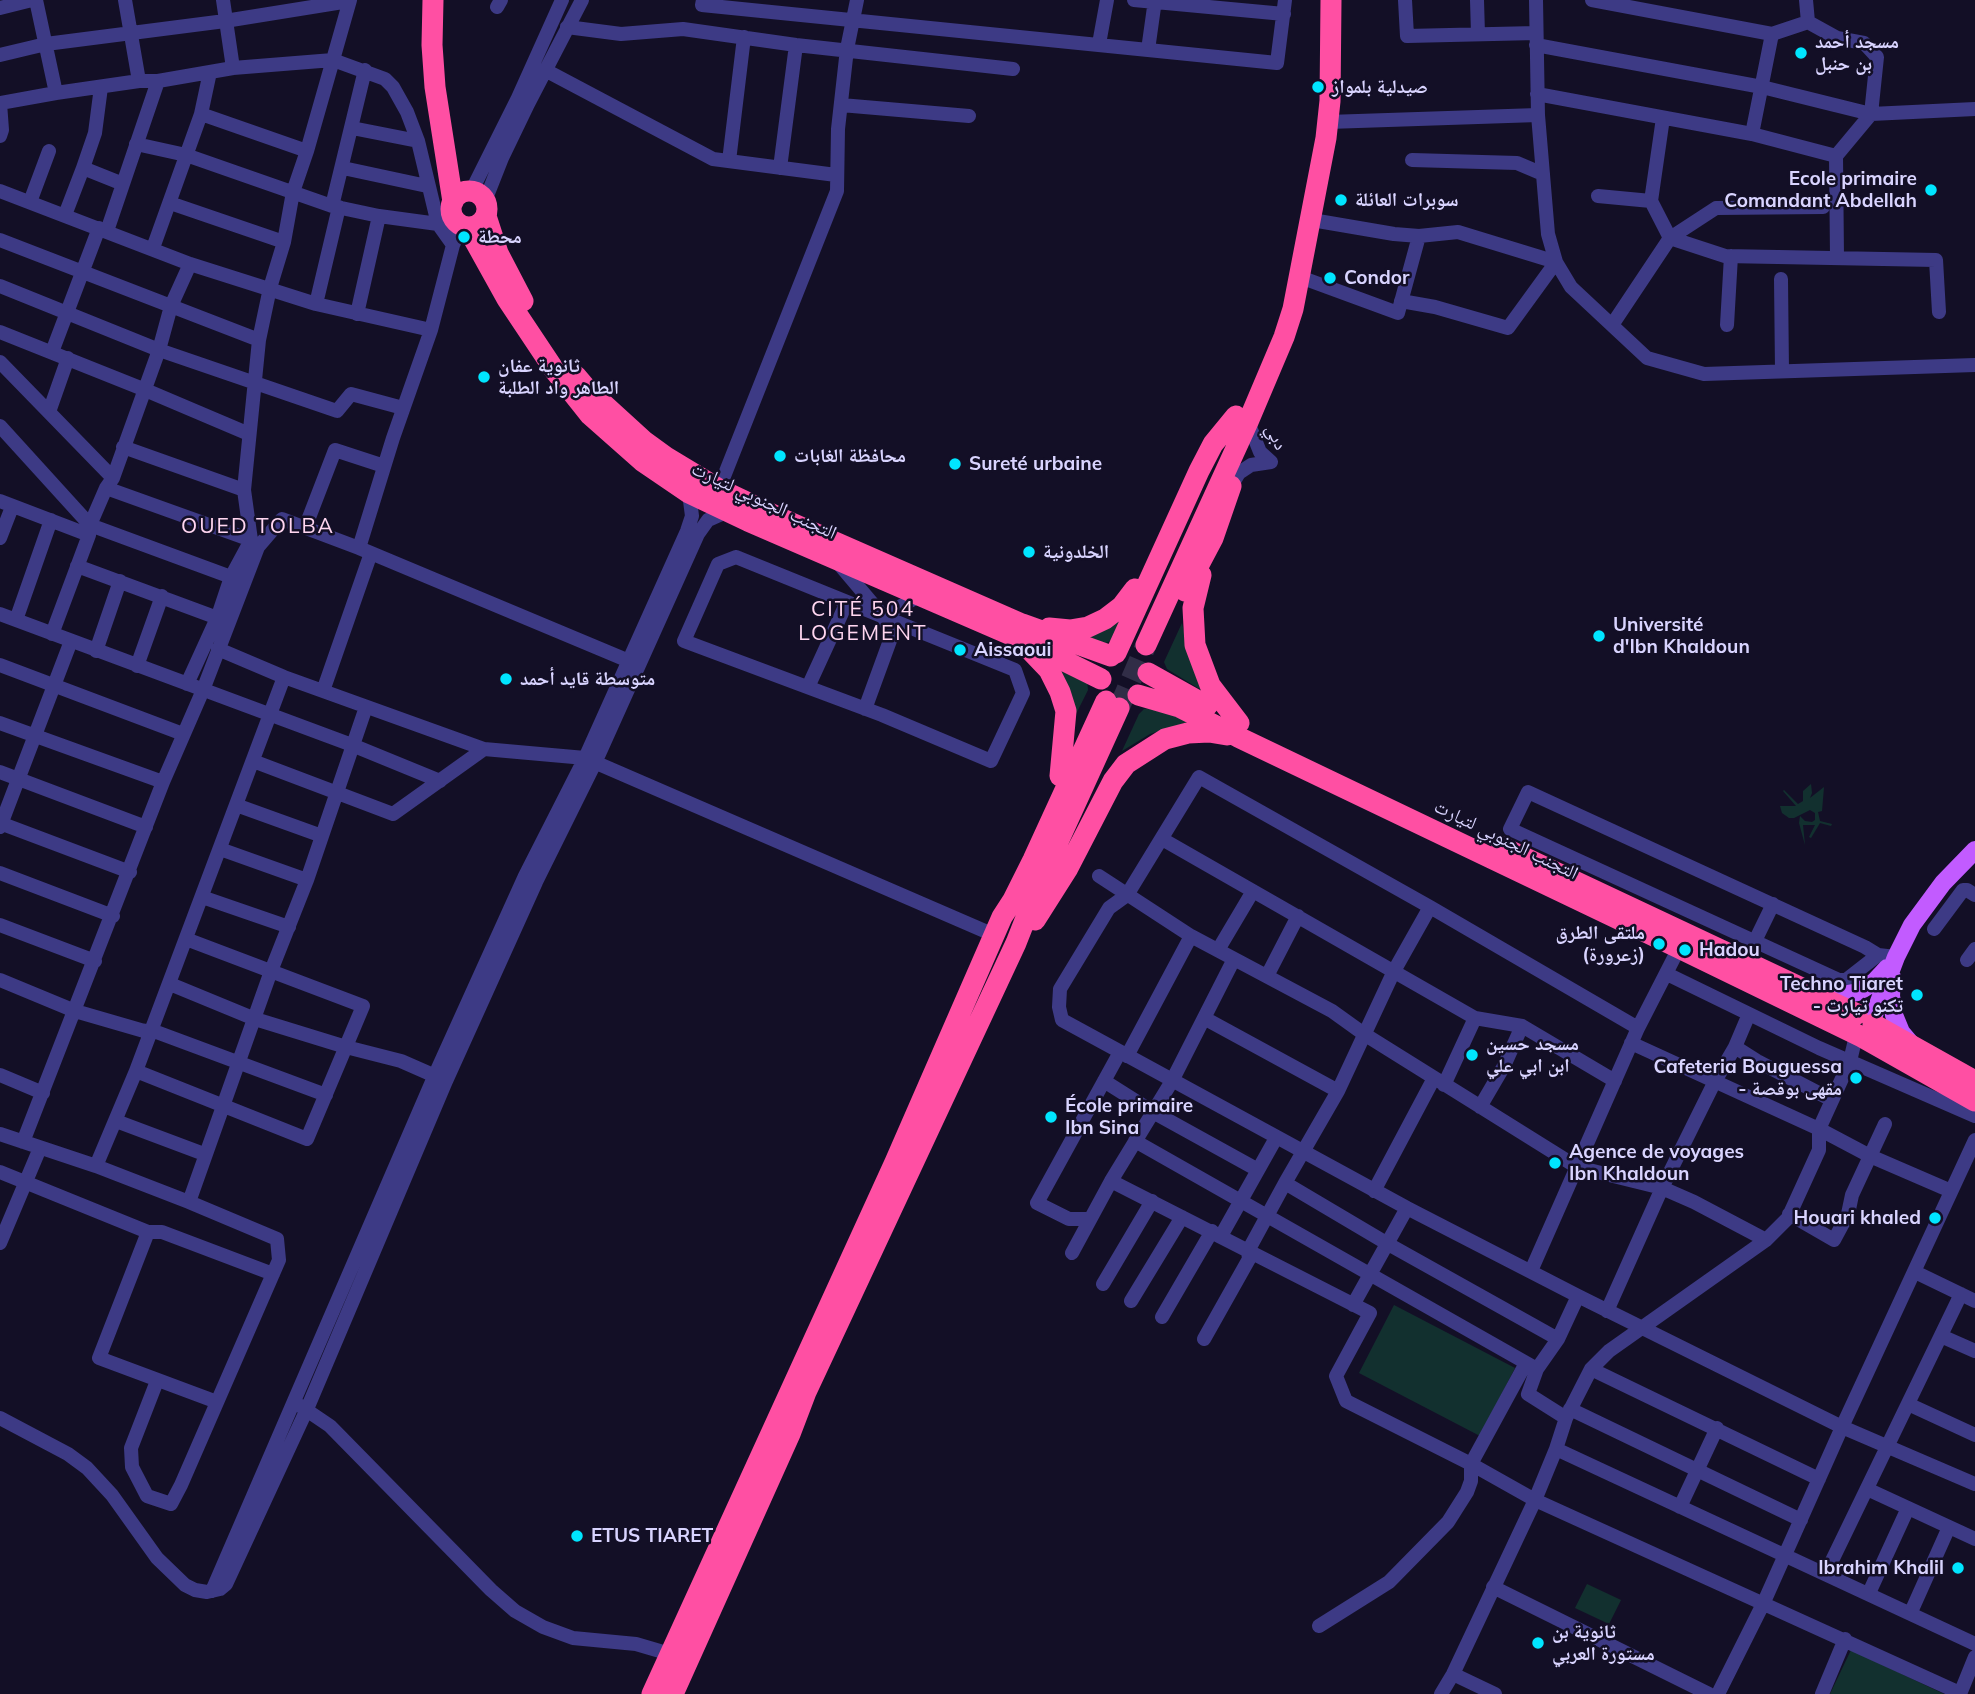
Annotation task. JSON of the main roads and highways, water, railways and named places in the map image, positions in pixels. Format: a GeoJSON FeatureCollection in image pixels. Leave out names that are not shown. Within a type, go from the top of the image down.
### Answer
{"type":"FeatureCollection","features":[{"type":"Feature","properties":{"kind":"highway"},"geometry":{"type":"LineString","coordinates":[[433,0],[435,87],[445,142],[464,215]]}},
{"type":"Feature","properties":{"kind":"highway"},"geometry":{"type":"LineString","coordinates":[[1016,943],[1036,919],[1068,868],[1112,781],[1126,764],[1165,739],[1188,733],[1239,730],[1210,685],[1195,645],[1193,608],[1230,488],[1242,419],[1284,291],[1314,141],[1322,56],[1322,0]]}},
{"type":"Feature","properties":{"kind":"highway"},"geometry":{"type":"LineString","coordinates":[[1140,642],[1242,419],[1284,337],[1312,220],[1328,122],[1331,0]]}},
{"type":"Feature","properties":{"kind":"highway","name":"التجنب الجنوبي لتيارت"},"geometry":{"type":"LineString","coordinates":[[464,215],[498,253],[517,292],[548,339],[587,389],[644,441],[719,489],[1019,631],[1117,694],[1179,707],[1239,730],[1819,996],[1975,1101]]}},
{"type":"Feature","properties":{"kind":"highway","name":"التجنب الجنوبي لتيارت"},"geometry":{"type":"LineString","coordinates":[[464,215],[485,263],[530,337],[590,415],[642,461],[689,493],[919,596],[1019,631],[1114,655]]}},
{"type":"Feature","properties":{"kind":"highway"},"geometry":{"type":"LineString","coordinates":[[652,1694],[781,1430],[806,1392],[1016,943],[1066,853],[1117,694],[1103,666],[1114,655],[1213,444],[1242,419]]}},
{"type":"Feature","properties":{"kind":"highway"},"geometry":{"type":"LineString","coordinates":[[1019,631],[1070,630],[1088,627],[1105,619],[1131,595],[1174,524]]}},
{"type":"Feature","properties":{"kind":"highway"},"geometry":{"type":"LineString","coordinates":[[673,1694],[781,1430],[1060,776],[1117,694],[1146,685],[1147,671],[1213,538]]}},
{"type":"Feature","properties":{"kind":"highway"},"geometry":{"type":"LineString","coordinates":[[1019,631],[1049,670],[1066,711],[1060,776]]}},
{"type":"Feature","properties":{"kind":"highway"},"geometry":{"type":"LineString","coordinates":[[1114,655],[1124,652],[1138,656],[1147,671]]}},
{"type":"Feature","properties":{"kind":"highway","name":"التجنب الجنوبي لتيارت"},"geometry":{"type":"LineString","coordinates":[[1147,671],[1239,730],[1679,948],[1862,1025],[1975,1081]]}},
{"type":"Feature","properties":{"kind":"highway"},"geometry":{"type":"LineString","coordinates":[[998,926],[1117,694]]}},
{"type":"Feature","properties":{"kind":"main road"},"geometry":{"type":"LineString","coordinates":[[1862,1025],[1887,956],[1925,905],[1975,850]]}},
{"type":"Feature","properties":{"kind":"main road"},"geometry":{"type":"LineString","coordinates":[[1819,996],[1832,998],[1861,990],[1880,977],[1887,956]]}},
{"type":"Feature","properties":{"kind":"main road"},"geometry":{"type":"LineString","coordinates":[[1887,956],[1894,1015],[1901,1032],[1918,1051]]}},
{"type":"Feature","properties":{"kind":"tunnel"},"geometry":{"type":"LineString","coordinates":[[1119,708],[1146,645]]}},
{"type":"Feature","properties":{"kind":"place","name":"مسجد أحمد بن حنبل"},"geometry":{"type":"Point","coordinates":[1801,53]}},
{"type":"Feature","properties":{"kind":"place","name":"صيدلية بلمواز"},"geometry":{"type":"Point","coordinates":[1318,87]}},
{"type":"Feature","properties":{"kind":"place","name":"Ecole primaire Comandant Abdellah"},"geometry":{"type":"Point","coordinates":[1931,190]}},
{"type":"Feature","properties":{"kind":"place","name":"سوبرات العائلة"},"geometry":{"type":"Point","coordinates":[1341,200]}},
{"type":"Feature","properties":{"kind":"place","name":"محطة"},"geometry":{"type":"Point","coordinates":[464,237]}},
{"type":"Feature","properties":{"kind":"place","name":"Condor"},"geometry":{"type":"Point","coordinates":[1330,278]}},
{"type":"Feature","properties":{"kind":"place","name":"ثانوية عفان الطاهر واد الطلبة"},"geometry":{"type":"Point","coordinates":[484,377]}},
{"type":"Feature","properties":{"kind":"place","name":"محافظة الغابات"},"geometry":{"type":"Point","coordinates":[780,456]}},
{"type":"Feature","properties":{"kind":"place","name":"Sureté urbaine"},"geometry":{"type":"Point","coordinates":[955,464]}},
{"type":"Feature","properties":{"kind":"place","name":"الخلدونية"},"geometry":{"type":"Point","coordinates":[1029,552]}},
{"type":"Feature","properties":{"kind":"place","name":"Université d'Ibn Khaldoun"},"geometry":{"type":"Point","coordinates":[1599,636]}},
{"type":"Feature","properties":{"kind":"place","name":"Aissaoui"},"geometry":{"type":"Point","coordinates":[960,650]}},
{"type":"Feature","properties":{"kind":"place","name":"متوسطة قايد أحمد"},"geometry":{"type":"Point","coordinates":[506,679]}},
{"type":"Feature","properties":{"kind":"place","name":"ملتقى الطرق (زعرورة)"},"geometry":{"type":"Point","coordinates":[1659,944]}},
{"type":"Feature","properties":{"kind":"place","name":"Hadou"},"geometry":{"type":"Point","coordinates":[1685,950]}},
{"type":"Feature","properties":{"kind":"place","name":"Techno Tiaret - تكنو تيارت"},"geometry":{"type":"Point","coordinates":[1917,995]}},
{"type":"Feature","properties":{"kind":"place","name":"مسجد حسين ابن ابي علي"},"geometry":{"type":"Point","coordinates":[1472,1055]}},
{"type":"Feature","properties":{"kind":"place","name":"Cafeteria Bouguessa - مقهى بوقصة"},"geometry":{"type":"Point","coordinates":[1856,1078]}},
{"type":"Feature","properties":{"kind":"place","name":"École primaire Ibn Sina"},"geometry":{"type":"Point","coordinates":[1051,1117]}},
{"type":"Feature","properties":{"kind":"place","name":"Agence de voyages Ibn Khaldoun"},"geometry":{"type":"Point","coordinates":[1555,1163]}},
{"type":"Feature","properties":{"kind":"place","name":"Houari khaled"},"geometry":{"type":"Point","coordinates":[1935,1218]}},
{"type":"Feature","properties":{"kind":"place","name":"ETUS TIARET"},"geometry":{"type":"Point","coordinates":[577,1536]}},
{"type":"Feature","properties":{"kind":"place","name":"Ibrahim Khalil"},"geometry":{"type":"Point","coordinates":[1958,1568]}},
{"type":"Feature","properties":{"kind":"place","name":"ثانوية بن مستورة العربي"},"geometry":{"type":"Point","coordinates":[1538,1643]}},
{"type":"Feature","properties":{"kind":"district","name":"OUED TOLBA"},"geometry":{"type":"Point","coordinates":[258,527]}},
{"type":"Feature","properties":{"kind":"district","name":"CITÉ 504 LOGEMENT"},"geometry":{"type":"Point","coordinates":[863,622]}}]}
